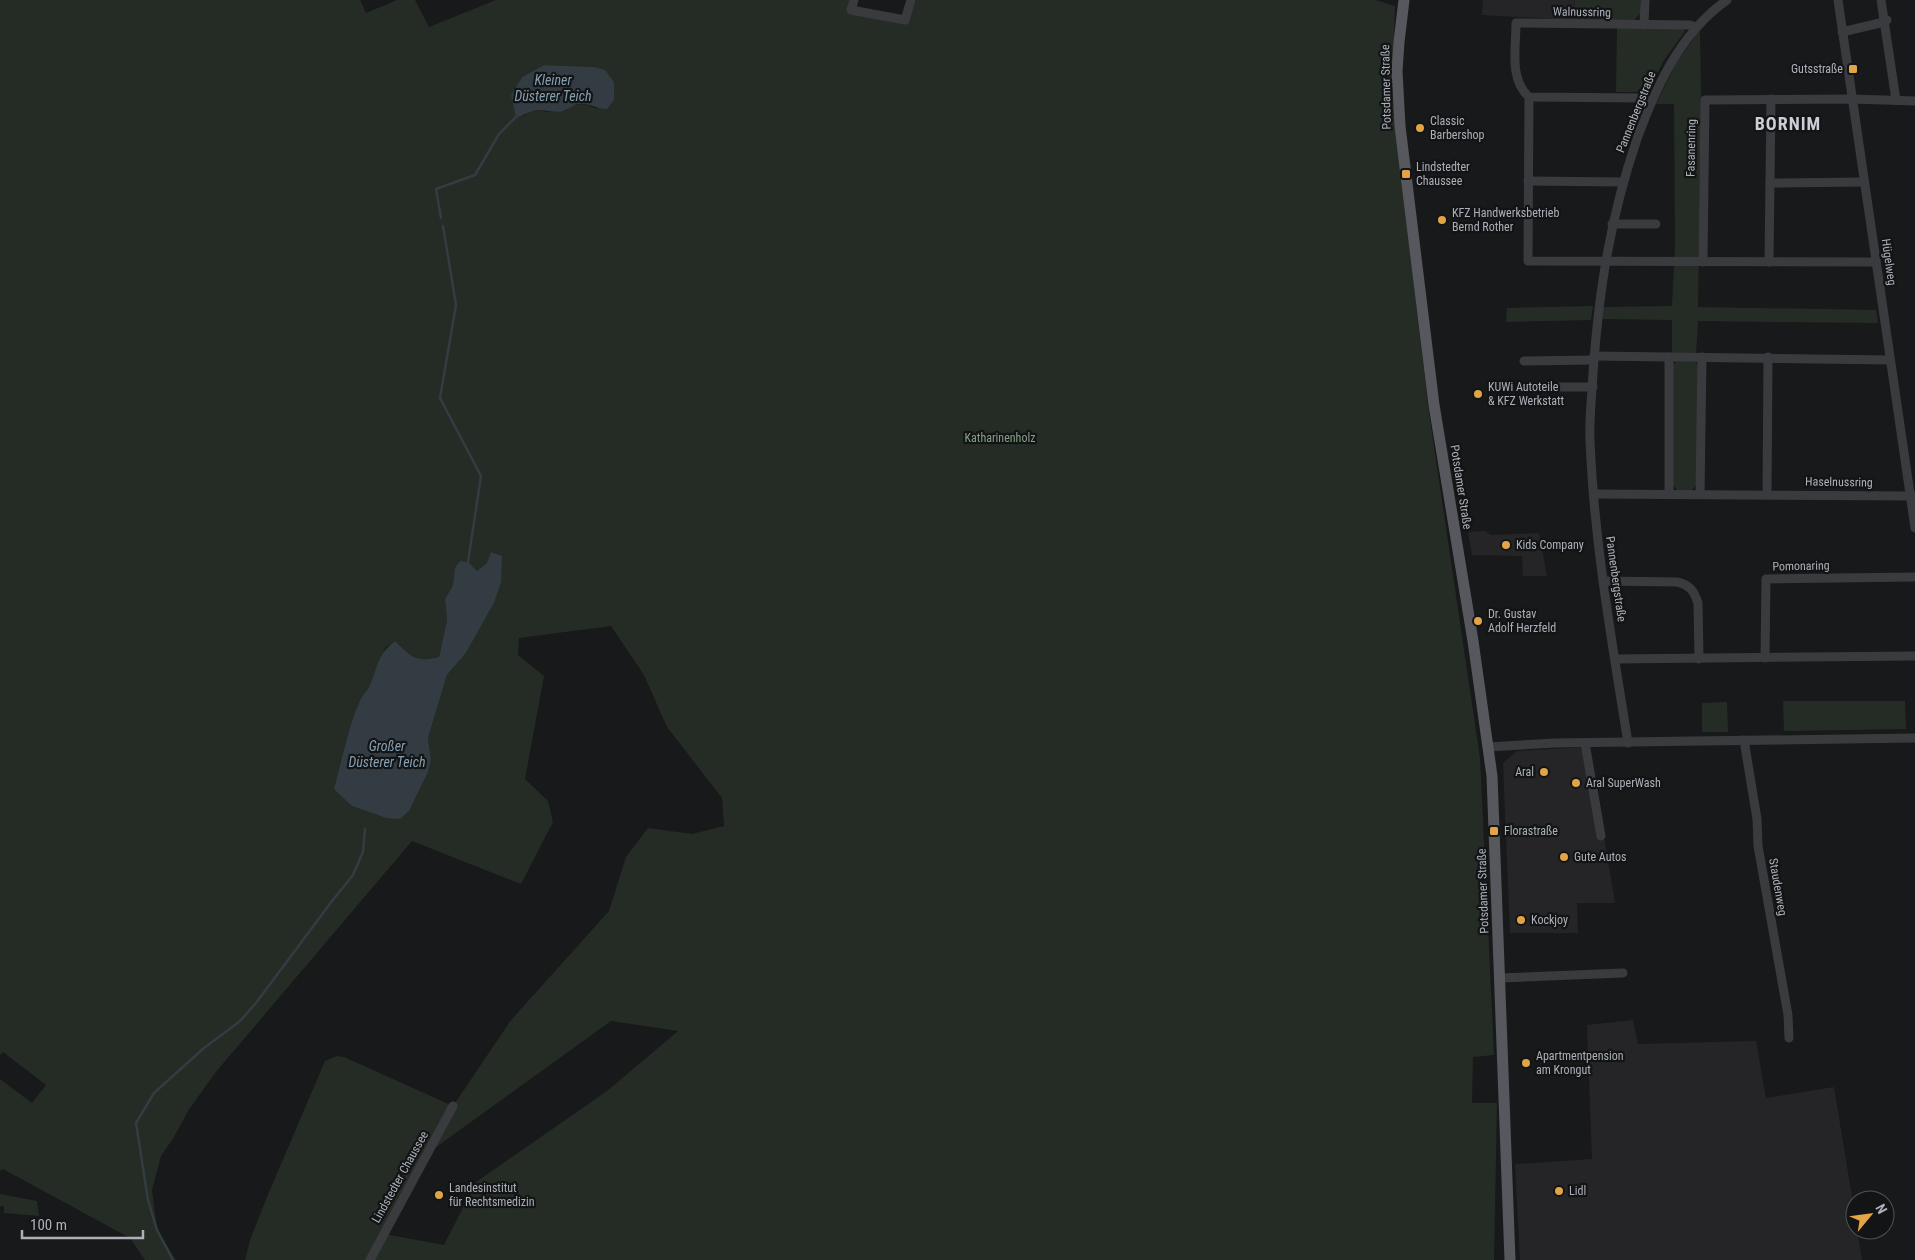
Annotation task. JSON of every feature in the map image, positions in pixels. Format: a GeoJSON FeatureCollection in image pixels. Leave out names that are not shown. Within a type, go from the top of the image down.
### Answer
{"type":"FeatureCollection","features":[{"type":"Feature","properties":{"kind":"main road","name":"Potsdamer Straße"},"geometry":{"type":"LineString","coordinates":[[1404,0],[1397,71],[1400,126],[1434,405],[1473,641],[1488,747],[1493,804],[1510,1260]]}},
{"type":"Feature","properties":{"kind":"street"},"geometry":{"type":"LineString","coordinates":[[854,0],[851,10],[905,20],[911,0]]}},
{"type":"Feature","properties":{"kind":"street"},"geometry":{"type":"LineString","coordinates":[[1644,25],[1645,0]]}},
{"type":"Feature","properties":{"kind":"street","name":"Pannenbergstraße"},"geometry":{"type":"LineString","coordinates":[[1628,743],[1603,581],[1594,494],[1590,438],[1597,319],[1612,224],[1622,182],[1652,101],[1670,63],[1696,27],[1727,0]]}},
{"type":"Feature","properties":{"kind":"street","name":"Hügelweg"},"geometry":{"type":"LineString","coordinates":[[1838,0],[1851,99],[1912,496],[1915,528]]}},
{"type":"Feature","properties":{"kind":"street"},"geometry":{"type":"LineString","coordinates":[[1881,0],[1886,21],[1896,100]]}},
{"type":"Feature","properties":{"kind":"street"},"geometry":{"type":"LineString","coordinates":[[1842,32],[1886,21]]}},
{"type":"Feature","properties":{"kind":"street","name":"Walnussring"},"geometry":{"type":"LineString","coordinates":[[1529,97],[1520,87],[1515,74],[1516,23],[1690,25],[1696,27]]}},
{"type":"Feature","properties":{"kind":"street"},"geometry":{"type":"LineString","coordinates":[[1652,101],[1643,98],[1529,97],[1528,261],[1876,262]]}},
{"type":"Feature","properties":{"kind":"street"},"geometry":{"type":"LineString","coordinates":[[1769,262],[1770,99]]}},
{"type":"Feature","properties":{"kind":"street"},"geometry":{"type":"LineString","coordinates":[[1851,99],[1915,101]]}},
{"type":"Feature","properties":{"kind":"street","name":"Fasanenring"},"geometry":{"type":"LineString","coordinates":[[1703,262],[1704,100],[1851,99]]}},
{"type":"Feature","properties":{"kind":"street"},"geometry":{"type":"LineString","coordinates":[[1528,181],[1622,182]]}},
{"type":"Feature","properties":{"kind":"street"},"geometry":{"type":"LineString","coordinates":[[1770,183],[1864,182]]}},
{"type":"Feature","properties":{"kind":"street"},"geometry":{"type":"LineString","coordinates":[[1612,224],[1656,224]]}},
{"type":"Feature","properties":{"kind":"street"},"geometry":{"type":"LineString","coordinates":[[1669,357],[1669,494]]}},
{"type":"Feature","properties":{"kind":"street"},"geometry":{"type":"LineString","coordinates":[[1524,361],[1669,357],[1890,360]]}},
{"type":"Feature","properties":{"kind":"street"},"geometry":{"type":"LineString","coordinates":[[1700,494],[1702,357]]}},
{"type":"Feature","properties":{"kind":"street"},"geometry":{"type":"LineString","coordinates":[[1767,494],[1768,358]]}},
{"type":"Feature","properties":{"kind":"street"},"geometry":{"type":"LineString","coordinates":[[1554,387],[1593,387]]}},
{"type":"Feature","properties":{"kind":"street","name":"Haselnussring"},"geometry":{"type":"LineString","coordinates":[[1594,494],[1912,496]]}},
{"type":"Feature","properties":{"kind":"street","name":"Pomonaring"},"geometry":{"type":"LineString","coordinates":[[1765,658],[1766,579],[1915,577]]}},
{"type":"Feature","properties":{"kind":"street"},"geometry":{"type":"LineString","coordinates":[[1603,581],[1678,582],[1691,588],[1698,603],[1699,659]]}},
{"type":"Feature","properties":{"kind":"street"},"geometry":{"type":"LineString","coordinates":[[1615,659],[1915,656]]}},
{"type":"Feature","properties":{"kind":"street"},"geometry":{"type":"LineString","coordinates":[[1488,747],[1585,743],[1915,738]]}},
{"type":"Feature","properties":{"kind":"street","name":"Staudenweg"},"geometry":{"type":"LineString","coordinates":[[1744,740],[1757,819],[1758,846],[1778,953],[1790,1038]]}},
{"type":"Feature","properties":{"kind":"street"},"geometry":{"type":"LineString","coordinates":[[1585,743],[1601,836]]}},
{"type":"Feature","properties":{"kind":"street"},"geometry":{"type":"LineString","coordinates":[[1500,978],[1623,973]]}},
{"type":"Feature","properties":{"kind":"street","name":"Lindstedter Chaussee"},"geometry":{"type":"LineString","coordinates":[[370,1260],[452,1106]]}},
{"type":"Feature","properties":{"kind":"shaded area"},"geometry":{"type":"Polygon","coordinates":[[[1483,0],[1575,0],[1574,20],[1482,15],[1483,0]]]}},
{"type":"Feature","properties":{"kind":"shaded area","name":"Kids Company"},"geometry":{"type":"Polygon","coordinates":[[[1485,531],[1491,535],[1539,533],[1547,576],[1523,576],[1522,556],[1472,555],[1468,532],[1485,531]]]}},
{"type":"Feature","properties":{"kind":"shaded area"},"geometry":{"type":"Polygon","coordinates":[[[1589,747],[1615,903],[1577,903],[1578,933],[1510,933],[1503,763],[1517,751],[1589,747]]]}},
{"type":"Feature","properties":{"kind":"shaded area"},"geometry":{"type":"Polygon","coordinates":[[[1633,1020],[1638,1044],[1756,1041],[1766,1098],[1834,1087],[1851,1190],[1845,1190],[1845,1240],[1859,1240],[1862,1260],[1520,1260],[1515,1164],[1592,1159],[1587,1025],[1633,1020]]]}},
{"type":"Feature","properties":{"kind":"green space","name":"Katharinenholz"},"geometry":{"type":"Polygon","coordinates":[[[0,0],[360,0],[366,13],[397,0],[415,0],[429,27],[496,0],[854,0],[851,9],[904,20],[916,0],[1376,0],[1395,6],[1392,93],[1428,406],[1480,758],[1494,1055],[1473,1057],[1472,1103],[1497,1103],[1494,1260],[245,1260],[250,1240],[267,1197],[325,1061],[337,1056],[344,1057],[453,1106],[511,1020],[609,911],[626,857],[648,828],[692,834],[724,826],[722,798],[667,727],[644,675],[611,626],[519,638],[518,655],[544,676],[525,779],[548,801],[553,822],[521,884],[412,841],[215,1073],[188,1111],[161,1156],[152,1190],[157,1230],[176,1260],[145,1260],[130,1238],[3,1169],[0,1171],[0,1079],[32,1103],[46,1085],[3,1052],[0,1055],[0,0]],[[544,65],[522,77],[514,90],[523,116],[531,111],[566,111],[573,105],[584,104],[598,109],[594,67],[544,65]],[[487,563],[477,571],[455,568],[453,585],[445,599],[447,620],[439,657],[419,659],[405,651],[395,641],[385,648],[369,687],[359,703],[346,740],[342,761],[352,806],[386,818],[416,797],[428,772],[431,760],[428,738],[447,675],[466,653],[494,603],[487,563]],[[611,1021],[428,1153],[384,1234],[444,1245],[476,1182],[607,1091],[678,1031],[611,1021]]]}},
{"type":"Feature","properties":{"kind":"green space"},"geometry":{"type":"Polygon","coordinates":[[[1575,0],[1640,0],[1640,14],[1634,20],[1574,20],[1575,0]]]}},
{"type":"Feature","properties":{"kind":"green space"},"geometry":{"type":"Polygon","coordinates":[[[1617,28],[1682,28],[1685,31],[1664,60],[1648,92],[1616,92],[1617,28]]]}},
{"type":"Feature","properties":{"kind":"green space"},"geometry":{"type":"Polygon","coordinates":[[[1700,30],[1698,307],[1876,310],[1878,323],[1698,321],[1696,354],[1674,354],[1672,351],[1672,320],[1602,319],[1603,307],[1672,306],[1675,247],[1674,104],[1656,104],[1676,63],[1700,30]]]}},
{"type":"Feature","properties":{"kind":"green space"},"geometry":{"type":"Polygon","coordinates":[[[1593,306],[1591,320],[1506,322],[1507,308],[1593,306]]]}},
{"type":"Feature","properties":{"kind":"green space"},"geometry":{"type":"Polygon","coordinates":[[[1676,362],[1695,362],[1698,365],[1697,484],[1691,491],[1677,490],[1672,484],[1672,365],[1676,362]]]}},
{"type":"Feature","properties":{"kind":"green space"},"geometry":{"type":"Polygon","coordinates":[[[1783,701],[1905,701],[1906,729],[1784,731],[1783,701]]]}},
{"type":"Feature","properties":{"kind":"green space"},"geometry":{"type":"Polygon","coordinates":[[[1727,702],[1728,732],[1702,732],[1702,703],[1727,702]]]}},
{"type":"Feature","properties":{"kind":"green space"},"geometry":{"type":"Polygon","coordinates":[[[0,1194],[37,1201],[39,1216],[4,1213],[4,1206],[0,1206],[0,1194]]]}},
{"type":"Feature","properties":{"kind":"water","name":"Kleiner Düsterer Teich"},"geometry":{"type":"Polygon","coordinates":[[[544,65],[594,67],[605,70],[614,82],[614,100],[607,109],[581,104],[563,111],[536,110],[516,117],[511,95],[522,77],[544,65]]]}},
{"type":"Feature","properties":{"kind":"water","name":"Großer Düsterer Teich"},"geometry":{"type":"Polygon","coordinates":[[[491,552],[502,556],[501,582],[494,603],[466,653],[447,675],[428,738],[431,760],[428,772],[409,811],[400,819],[386,818],[352,806],[334,789],[355,713],[369,687],[381,656],[395,641],[405,651],[419,659],[439,657],[447,620],[445,599],[453,585],[455,568],[460,561],[468,562],[477,571],[487,563],[491,552]]]}},
{"type":"Feature","properties":{"kind":"waterway"},"geometry":{"type":"LineString","coordinates":[[441,218],[436,189],[475,175],[499,134],[516,117]]}},
{"type":"Feature","properties":{"kind":"waterway"},"geometry":{"type":"LineString","coordinates":[[443,226],[456,305],[440,398],[481,476],[468,562]]}},
{"type":"Feature","properties":{"kind":"waterway"},"geometry":{"type":"LineString","coordinates":[[173,1260],[157,1230],[148,1200],[136,1123],[154,1093],[204,1048],[239,1022],[256,1003],[353,875],[363,852],[365,829]]}},
{"type":"Feature","properties":{"kind":"place","name":"Gutsstraße"},"geometry":{"type":"Point","coordinates":[1853,69]}},
{"type":"Feature","properties":{"kind":"place","name":"Classic Barbershop"},"geometry":{"type":"Point","coordinates":[1420,128]}},
{"type":"Feature","properties":{"kind":"place","name":"Lindstedter Chaussee"},"geometry":{"type":"Point","coordinates":[1406,174]}},
{"type":"Feature","properties":{"kind":"place","name":"KFZ Handwerksbetrieb Bernd Rother"},"geometry":{"type":"Point","coordinates":[1442,220]}},
{"type":"Feature","properties":{"kind":"place","name":"KUWi Autoteile & KFZ Werkstatt"},"geometry":{"type":"Point","coordinates":[1478,394]}},
{"type":"Feature","properties":{"kind":"place","name":"Kids Company"},"geometry":{"type":"Point","coordinates":[1506,545]}},
{"type":"Feature","properties":{"kind":"place","name":"Dr. Gustav Adolf Herzfeld"},"geometry":{"type":"Point","coordinates":[1478,621]}},
{"type":"Feature","properties":{"kind":"place","name":"Aral"},"geometry":{"type":"Point","coordinates":[1544,772]}},
{"type":"Feature","properties":{"kind":"place","name":"Aral SuperWash"},"geometry":{"type":"Point","coordinates":[1576,783]}},
{"type":"Feature","properties":{"kind":"place","name":"Florastraße"},"geometry":{"type":"Point","coordinates":[1494,831]}},
{"type":"Feature","properties":{"kind":"place","name":"Gute Autos"},"geometry":{"type":"Point","coordinates":[1564,857]}},
{"type":"Feature","properties":{"kind":"place","name":"Kockjoy"},"geometry":{"type":"Point","coordinates":[1521,920]}},
{"type":"Feature","properties":{"kind":"place","name":"Apartmentpension am Krongut"},"geometry":{"type":"Point","coordinates":[1526,1063]}},
{"type":"Feature","properties":{"kind":"place","name":"Lidl"},"geometry":{"type":"Point","coordinates":[1559,1191]}},
{"type":"Feature","properties":{"kind":"place","name":"Landesinstitut für Rechtsmedizin"},"geometry":{"type":"Point","coordinates":[439,1195]}},
{"type":"Feature","properties":{"kind":"district","name":"BORNIM"},"geometry":{"type":"Point","coordinates":[1788,124]}}]}
